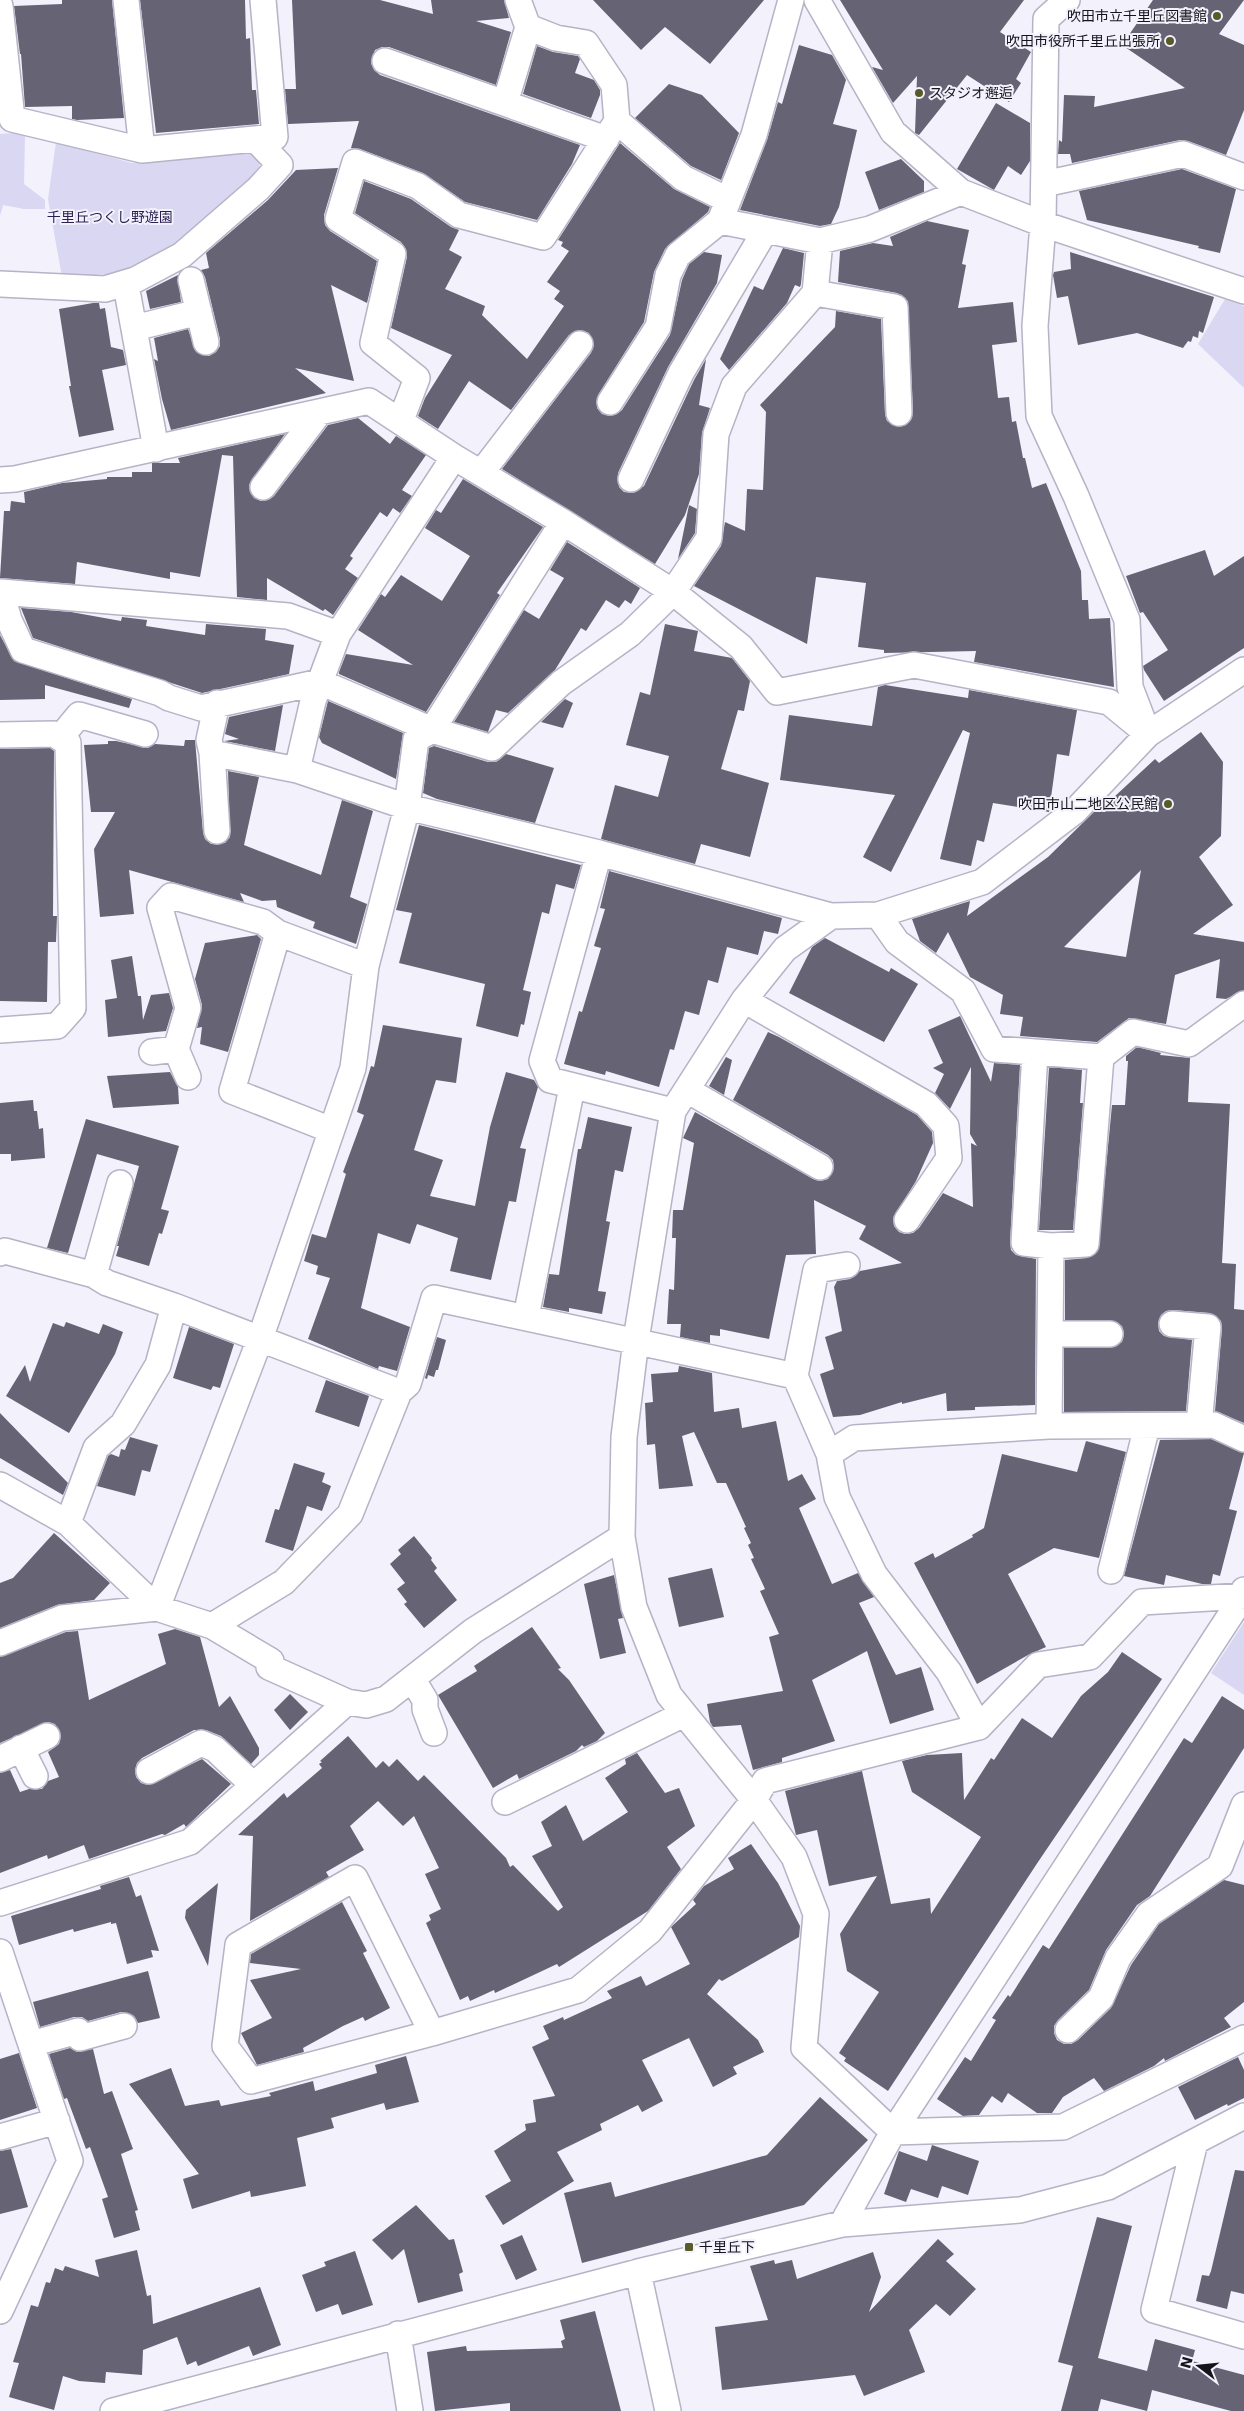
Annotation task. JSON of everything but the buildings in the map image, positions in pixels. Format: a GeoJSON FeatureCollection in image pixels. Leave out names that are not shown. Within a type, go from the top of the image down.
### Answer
{"type":"FeatureCollection","features":[{"type":"Feature","properties":{"kind":"street"},"geometry":{"type":"LineString","coordinates":[[126,0],[142,150]]}},
{"type":"Feature","properties":{"kind":"street"},"geometry":{"type":"LineString","coordinates":[[0,6],[12,119],[142,150],[275,137],[262,0]]}},
{"type":"Feature","properties":{"kind":"street"},"geometry":{"type":"LineString","coordinates":[[505,103],[528,27],[518,0]]}},
{"type":"Feature","properties":{"kind":"street"},"geometry":{"type":"LineString","coordinates":[[610,402],[658,327],[668,274],[678,255],[724,210],[754,135],[791,0]]}},
{"type":"Feature","properties":{"kind":"street"},"geometry":{"type":"LineString","coordinates":[[817,0],[893,132],[961,192],[1043,224],[1244,291]]}},
{"type":"Feature","properties":{"kind":"street"},"geometry":{"type":"LineString","coordinates":[[1066,0],[1046,19],[1043,224],[1035,326],[1038,416],[1076,496],[1126,620],[1130,687],[1148,734]]}},
{"type":"Feature","properties":{"kind":"street"},"geometry":{"type":"LineString","coordinates":[[401,420],[417,378],[374,343],[393,254],[338,219],[355,162],[418,186],[459,215],[543,237],[611,130],[614,85],[586,43],[556,38],[528,27]]}},
{"type":"Feature","properties":{"kind":"street"},"geometry":{"type":"LineString","coordinates":[[385,61],[505,103],[611,130],[683,178],[724,210],[765,230],[820,241],[870,229],[961,192]]}},
{"type":"Feature","properties":{"kind":"street"},"geometry":{"type":"LineString","coordinates":[[0,284],[105,289],[135,280],[182,255],[258,189],[280,165],[255,139]]}},
{"type":"Feature","properties":{"kind":"street"},"geometry":{"type":"LineString","coordinates":[[1044,184],[1182,154],[1244,177]]}},
{"type":"Feature","properties":{"kind":"street"},"geometry":{"type":"LineString","coordinates":[[631,479],[681,373],[765,230]]}},
{"type":"Feature","properties":{"kind":"street"},"geometry":{"type":"LineString","coordinates":[[338,634],[288,616],[1,592],[3,610],[23,650],[201,708],[320,682],[432,730],[492,748],[560,683],[630,634],[673,592],[708,538],[716,434],[734,386],[815,293],[820,241]]}},
{"type":"Feature","properties":{"kind":"street"},"geometry":{"type":"LineString","coordinates":[[191,280],[206,342]]}},
{"type":"Feature","properties":{"kind":"street"},"geometry":{"type":"LineString","coordinates":[[815,293],[895,306],[899,413]]}},
{"type":"Feature","properties":{"kind":"street"},"geometry":{"type":"LineString","coordinates":[[128,296],[156,449]]}},
{"type":"Feature","properties":{"kind":"street"},"geometry":{"type":"LineString","coordinates":[[134,328],[199,312]]}},
{"type":"Feature","properties":{"kind":"street"},"geometry":{"type":"LineString","coordinates":[[481,473],[580,344]]}},
{"type":"Feature","properties":{"kind":"street"},"geometry":{"type":"LineString","coordinates":[[0,480],[16,479],[369,401],[401,420],[454,457],[563,522],[673,592],[741,647],[777,692],[914,664],[1109,702],[1148,734]]}},
{"type":"Feature","properties":{"kind":"street"},"geometry":{"type":"LineString","coordinates":[[264,487],[319,413]]}},
{"type":"Feature","properties":{"kind":"street"},"geometry":{"type":"LineString","coordinates":[[297,770],[313,701],[338,634],[454,457]]}},
{"type":"Feature","properties":{"kind":"street"},"geometry":{"type":"LineString","coordinates":[[157,1608],[260,1339],[353,1068],[366,966],[407,807],[416,739],[432,730],[563,522]]}},
{"type":"Feature","properties":{"kind":"street"},"geometry":{"type":"LineString","coordinates":[[212,753],[297,770],[407,807],[599,853],[831,916],[878,915],[982,882],[1075,811],[1148,734],[1244,670]]}},
{"type":"Feature","properties":{"kind":"street"},"geometry":{"type":"LineString","coordinates":[[217,703],[209,740],[212,753],[217,831]]}},
{"type":"Feature","properties":{"kind":"street"},"geometry":{"type":"LineString","coordinates":[[60,738],[79,715],[145,734]]}},
{"type":"Feature","properties":{"kind":"street"},"geometry":{"type":"LineString","coordinates":[[0,735],[54,734],[68,743],[73,1008],[57,1026],[0,1030]]}},
{"type":"Feature","properties":{"kind":"street"},"geometry":{"type":"LineString","coordinates":[[599,853],[542,1061],[550,1080],[674,1111]]}},
{"type":"Feature","properties":{"kind":"street"},"geometry":{"type":"LineString","coordinates":[[188,1077],[164,1050],[188,1008],[160,908],[171,896],[263,922],[278,933],[366,966]]}},
{"type":"Feature","properties":{"kind":"street"},"geometry":{"type":"LineString","coordinates":[[878,915],[896,942],[963,992],[994,1049],[1101,1057],[1133,1032],[1189,1044],[1244,1004]]}},
{"type":"Feature","properties":{"kind":"street"},"geometry":{"type":"LineString","coordinates":[[831,916],[786,948],[744,1000],[674,1111],[636,1340],[624,1438],[622,1537],[634,1607],[669,1695],[754,1800],[794,1856],[816,1914],[804,2048],[893,2132],[1063,2127],[1244,2038]]}},
{"type":"Feature","properties":{"kind":"street"},"geometry":{"type":"LineString","coordinates":[[278,933],[232,1091],[331,1130]]}},
{"type":"Feature","properties":{"kind":"street"},"geometry":{"type":"LineString","coordinates":[[744,1000],[926,1104],[946,1126],[949,1158],[907,1220]]}},
{"type":"Feature","properties":{"kind":"street"},"geometry":{"type":"LineString","coordinates":[[1034,1052],[1024,1243],[1051,1246],[1086,1244],[1101,1057]]}},
{"type":"Feature","properties":{"kind":"street"},"geometry":{"type":"LineString","coordinates":[[526,1317],[572,1086]]}},
{"type":"Feature","properties":{"kind":"street"},"geometry":{"type":"LineString","coordinates":[[687,1090],[820,1167]]}},
{"type":"Feature","properties":{"kind":"street"},"geometry":{"type":"LineString","coordinates":[[94,1275],[120,1183]]}},
{"type":"Feature","properties":{"kind":"street"},"geometry":{"type":"LineString","coordinates":[[1049,1426],[1051,1246]]}},
{"type":"Feature","properties":{"kind":"street"},"geometry":{"type":"LineString","coordinates":[[0,1253],[5,1251],[94,1275],[107,1283],[174,1306],[399,1392]]}},
{"type":"Feature","properties":{"kind":"street"},"geometry":{"type":"LineString","coordinates":[[847,1265],[816,1270],[795,1376],[829,1454],[837,1497],[874,1574],[949,1672],[979,1727]]}},
{"type":"Feature","properties":{"kind":"street"},"geometry":{"type":"LineString","coordinates":[[212,1626],[284,1582],[350,1514],[399,1392],[408,1384],[434,1298],[636,1340],[795,1376]]}},
{"type":"Feature","properties":{"kind":"street"},"geometry":{"type":"LineString","coordinates":[[68,1523],[96,1448],[123,1424],[158,1366],[174,1306]]}},
{"type":"Feature","properties":{"kind":"street"},"geometry":{"type":"LineString","coordinates":[[1172,1324],[1208,1327],[1199,1425]]}},
{"type":"Feature","properties":{"kind":"street"},"geometry":{"type":"LineString","coordinates":[[1050,1334],[1110,1334]]}},
{"type":"Feature","properties":{"kind":"street"},"geometry":{"type":"LineString","coordinates":[[829,1454],[854,1438],[1049,1426],[1214,1425],[1244,1439]]}},
{"type":"Feature","properties":{"kind":"street"},"geometry":{"type":"LineString","coordinates":[[1111,1571],[1147,1426]]}},
{"type":"Feature","properties":{"kind":"street"},"geometry":{"type":"LineString","coordinates":[[0,1485],[68,1523],[157,1608]]}},
{"type":"Feature","properties":{"kind":"street"},"geometry":{"type":"LineString","coordinates":[[0,1644],[62,1618],[157,1608],[212,1626],[271,1660],[269,1668],[347,1702],[366,1705],[386,1699],[413,1680],[473,1631],[622,1537]]}},
{"type":"Feature","properties":{"kind":"street"},"geometry":{"type":"LineString","coordinates":[[432,2033],[355,1878],[238,1945],[225,2046],[251,2081],[432,2033],[578,1990],[650,1931],[754,1800],[765,1781],[979,1727],[1038,1665],[1090,1657],[1142,1602],[1244,1594]]}},
{"type":"Feature","properties":{"kind":"street"},"geometry":{"type":"LineString","coordinates":[[842,2224],[893,2132],[1244,1594]]}},
{"type":"Feature","properties":{"kind":"street"},"geometry":{"type":"LineString","coordinates":[[413,1680],[425,1700],[425,1709],[434,1733]]}},
{"type":"Feature","properties":{"kind":"street"},"geometry":{"type":"LineString","coordinates":[[0,1903],[190,1842],[347,1702]]}},
{"type":"Feature","properties":{"kind":"street"},"geometry":{"type":"LineString","coordinates":[[505,1802],[684,1714]]}},
{"type":"Feature","properties":{"kind":"street"},"geometry":{"type":"LineString","coordinates":[[35,1776],[11,1753],[47,1736]]}},
{"type":"Feature","properties":{"kind":"street"},"geometry":{"type":"LineString","coordinates":[[149,1772],[201,1743],[215,1749],[253,1786]]}},
{"type":"Feature","properties":{"kind":"street"},"geometry":{"type":"LineString","coordinates":[[1068,2030],[1101,1998],[1118,1958],[1149,1914],[1220,1866],[1244,1805]]}},
{"type":"Feature","properties":{"kind":"street"},"geometry":{"type":"LineString","coordinates":[[0,1952],[70,2161],[0,2311]]}},
{"type":"Feature","properties":{"kind":"street"},"geometry":{"type":"LineString","coordinates":[[31,2044],[78,2031],[80,2038],[124,2026]]}},
{"type":"Feature","properties":{"kind":"street"},"geometry":{"type":"LineString","coordinates":[[113,2411],[188,2401],[398,2334],[638,2272],[842,2224],[1020,2210],[1108,2187],[1244,2116]]}},
{"type":"Feature","properties":{"kind":"street"},"geometry":{"type":"LineString","coordinates":[[0,2137],[57,2121]]}},
{"type":"Feature","properties":{"kind":"street"},"geometry":{"type":"LineString","coordinates":[[1195,2142],[1154,2310],[1244,2336]]}},
{"type":"Feature","properties":{"kind":"street"},"geometry":{"type":"LineString","coordinates":[[638,2272],[668,2411]]}},
{"type":"Feature","properties":{"kind":"street"},"geometry":{"type":"LineString","coordinates":[[398,2334],[410,2411]]}},
{"type":"Feature","properties":{"kind":"green space"},"geometry":{"type":"Polygon","coordinates":[[[14,133],[25,135],[24,184],[45,200],[45,209],[24,209],[3,205],[0,216],[0,134],[14,133]]]}},
{"type":"Feature","properties":{"kind":"green space","name":"千里丘つくし野遊園"},"geometry":{"type":"Polygon","coordinates":[[[56,142],[132,163],[253,150],[259,157],[260,169],[160,261],[126,273],[62,277],[48,199],[56,142]]]}},
{"type":"Feature","properties":{"kind":"green space"},"geometry":{"type":"Polygon","coordinates":[[[1225,299],[1244,306],[1244,388],[1198,344],[1225,299]]]}},
{"type":"Feature","properties":{"kind":"green space"},"geometry":{"type":"Polygon","coordinates":[[[1244,1622],[1244,1695],[1211,1673],[1244,1622]]]}},
{"type":"Feature","properties":{"kind":"place","name":"吹田市立千里丘図書館"},"geometry":{"type":"Point","coordinates":[1217,16]}},
{"type":"Feature","properties":{"kind":"place","name":"吹田市役所千里丘出張所"},"geometry":{"type":"Point","coordinates":[1170,41]}},
{"type":"Feature","properties":{"kind":"place","name":"スタジオ邂逅"},"geometry":{"type":"Point","coordinates":[919,93]}},
{"type":"Feature","properties":{"kind":"place","name":"吹田市山二地区公民館"},"geometry":{"type":"Point","coordinates":[1168,804]}},
{"type":"Feature","properties":{"kind":"place","name":"千里丘下"},"geometry":{"type":"Point","coordinates":[689,2247]}}]}
